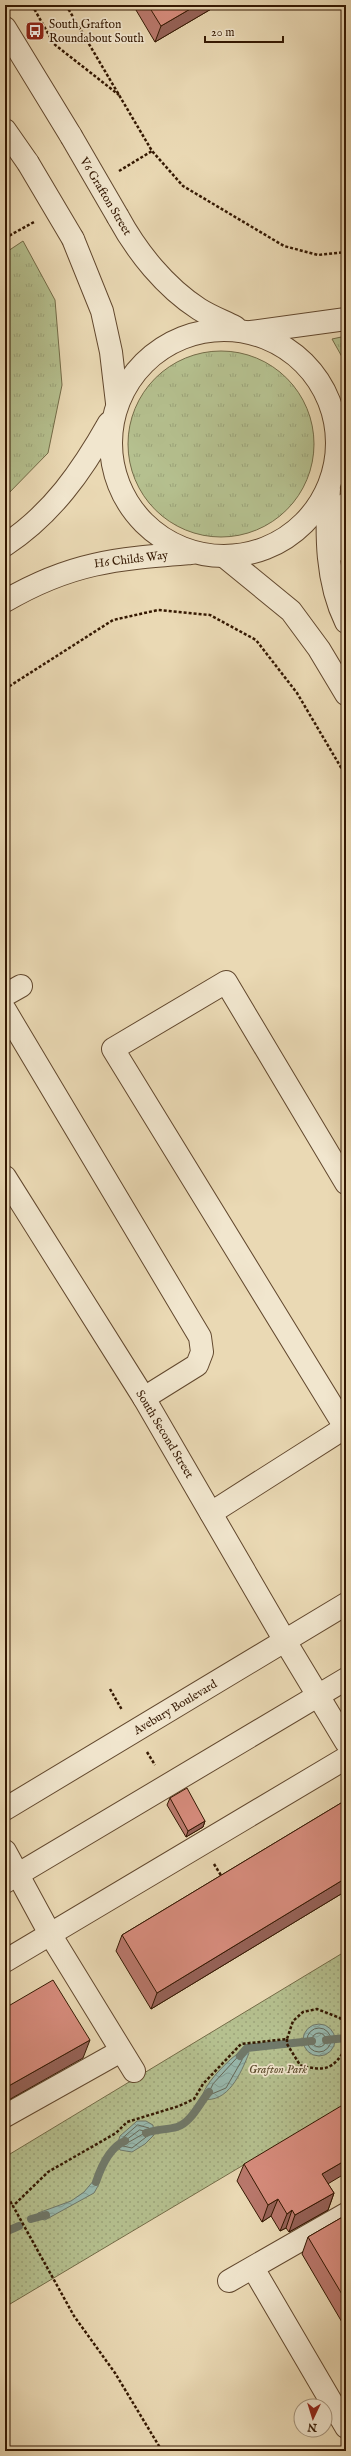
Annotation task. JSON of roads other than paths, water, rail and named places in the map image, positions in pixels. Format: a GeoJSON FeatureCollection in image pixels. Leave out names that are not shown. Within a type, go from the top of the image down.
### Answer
{"type":"FeatureCollection","features":[{"type":"Feature","properties":{"kind":"street","name":"V6 Grafton Street"},"geometry":{"type":"LineString","coordinates":[[5,28],[71,136],[127,234],[170,288],[200,310],[246,331],[281,344],[307,364],[326,392],[334,416],[342,449],[329,486]]}},
{"type":"Feature","properties":{"kind":"street"},"geometry":{"type":"LineString","coordinates":[[5,130],[28,163],[73,239],[102,311],[111,352],[115,410],[110,452],[118,485],[136,515],[162,538],[194,552],[225,557],[258,552],[288,537],[312,515],[329,486]]}},
{"type":"Feature","properties":{"kind":"street"},"geometry":{"type":"LineString","coordinates":[[5,545],[33,524],[72,483],[88,461],[132,375],[154,353],[181,337],[211,330],[246,331],[346,319]]}},
{"type":"Feature","properties":{"kind":"street"},"geometry":{"type":"LineString","coordinates":[[329,486],[327,529],[330,570],[346,622]]}},
{"type":"Feature","properties":{"kind":"street"},"geometry":{"type":"LineString","coordinates":[[346,504],[344,539],[346,551]]}},
{"type":"Feature","properties":{"kind":"street","name":"H6 Childs Way"},"geometry":{"type":"LineString","coordinates":[[5,601],[46,579],[75,568],[119,558],[194,552]]}},
{"type":"Feature","properties":{"kind":"street"},"geometry":{"type":"LineString","coordinates":[[225,557],[291,611],[319,648],[346,694]]}},
{"type":"Feature","properties":{"kind":"street"},"geometry":{"type":"LineString","coordinates":[[211,1513],[346,1427],[113,1049],[226,982],[346,1183]]}},
{"type":"Feature","properties":{"kind":"street"},"geometry":{"type":"LineString","coordinates":[[5,1010],[200,1337],[202,1352],[197,1366],[144,1398]]}},
{"type":"Feature","properties":{"kind":"street","name":"South Second Street"},"geometry":{"type":"LineString","coordinates":[[5,1177],[144,1398],[285,1641],[346,1742]]}},
{"type":"Feature","properties":{"kind":"street","name":"Avebury Boulevard"},"geometry":{"type":"LineString","coordinates":[[5,1809],[346,1604]]}},
{"type":"Feature","properties":{"kind":"street"},"geometry":{"type":"LineString","coordinates":[[11,1878],[346,1678]]}},
{"type":"Feature","properties":{"kind":"street"},"geometry":{"type":"LineString","coordinates":[[5,1961],[346,1758]]}},
{"type":"Feature","properties":{"kind":"street"},"geometry":{"type":"LineString","coordinates":[[5,1851],[11,1878],[50,1934],[134,2071]]}},
{"type":"Feature","properties":{"kind":"street"},"geometry":{"type":"LineString","coordinates":[[5,2116],[121,2051]]}},
{"type":"Feature","properties":{"kind":"street"},"geometry":{"type":"LineString","coordinates":[[229,2281],[346,2214]]}},
{"type":"Feature","properties":{"kind":"street"},"geometry":{"type":"LineString","coordinates":[[253,2268],[346,2427]]}},
{"type":"Feature","properties":{"kind":"water"},"geometry":{"type":"Polygon","coordinates":[[[316,2024],[322,2024],[331,2028],[335,2040],[331,2052],[322,2056],[316,2056],[307,2052],[303,2043],[303,2037],[307,2028],[316,2024]]]}},
{"type":"Feature","properties":{"kind":"water"},"geometry":{"type":"Polygon","coordinates":[[[247,2048],[249,2053],[242,2069],[226,2092],[219,2097],[202,2099],[203,2093],[207,2086],[220,2070],[234,2056],[247,2048]]]}},
{"type":"Feature","properties":{"kind":"water"},"geometry":{"type":"Polygon","coordinates":[[[137,2121],[146,2121],[153,2125],[154,2135],[145,2144],[132,2152],[120,2150],[117,2145],[120,2136],[137,2121]]]}},
{"type":"Feature","properties":{"kind":"water"},"geometry":{"type":"Polygon","coordinates":[[[100,2173],[98,2186],[94,2193],[45,2220],[36,2218],[38,2213],[71,2201],[84,2192],[100,2173]]]}},
{"type":"Feature","properties":{"kind":"waterway"},"geometry":{"type":"LineString","coordinates":[[326,2040],[346,2038]]}},
{"type":"Feature","properties":{"kind":"waterway"},"geometry":{"type":"LineString","coordinates":[[240,2056],[247,2048],[312,2041]]}},
{"type":"Feature","properties":{"kind":"waterway"},"geometry":{"type":"LineString","coordinates":[[146,2133],[182,2125],[191,2117],[209,2092]]}},
{"type":"Feature","properties":{"kind":"waterway"},"geometry":{"type":"LineString","coordinates":[[96,2182],[107,2158],[115,2148],[125,2141]]}},
{"type":"Feature","properties":{"kind":"waterway"},"geometry":{"type":"LineString","coordinates":[[31,2219],[46,2215]]}},
{"type":"Feature","properties":{"kind":"waterway"},"geometry":{"type":"LineString","coordinates":[[5,2232],[19,2226]]}},
{"type":"Feature","properties":{"kind":"place","name":"South Grafton Roundabout South"},"geometry":{"type":"Point","coordinates":[35,31]}},
{"type":"Feature","properties":{"kind":"park label","name":"Grafton Park"},"geometry":{"type":"Point","coordinates":[278,2069]}}]}
